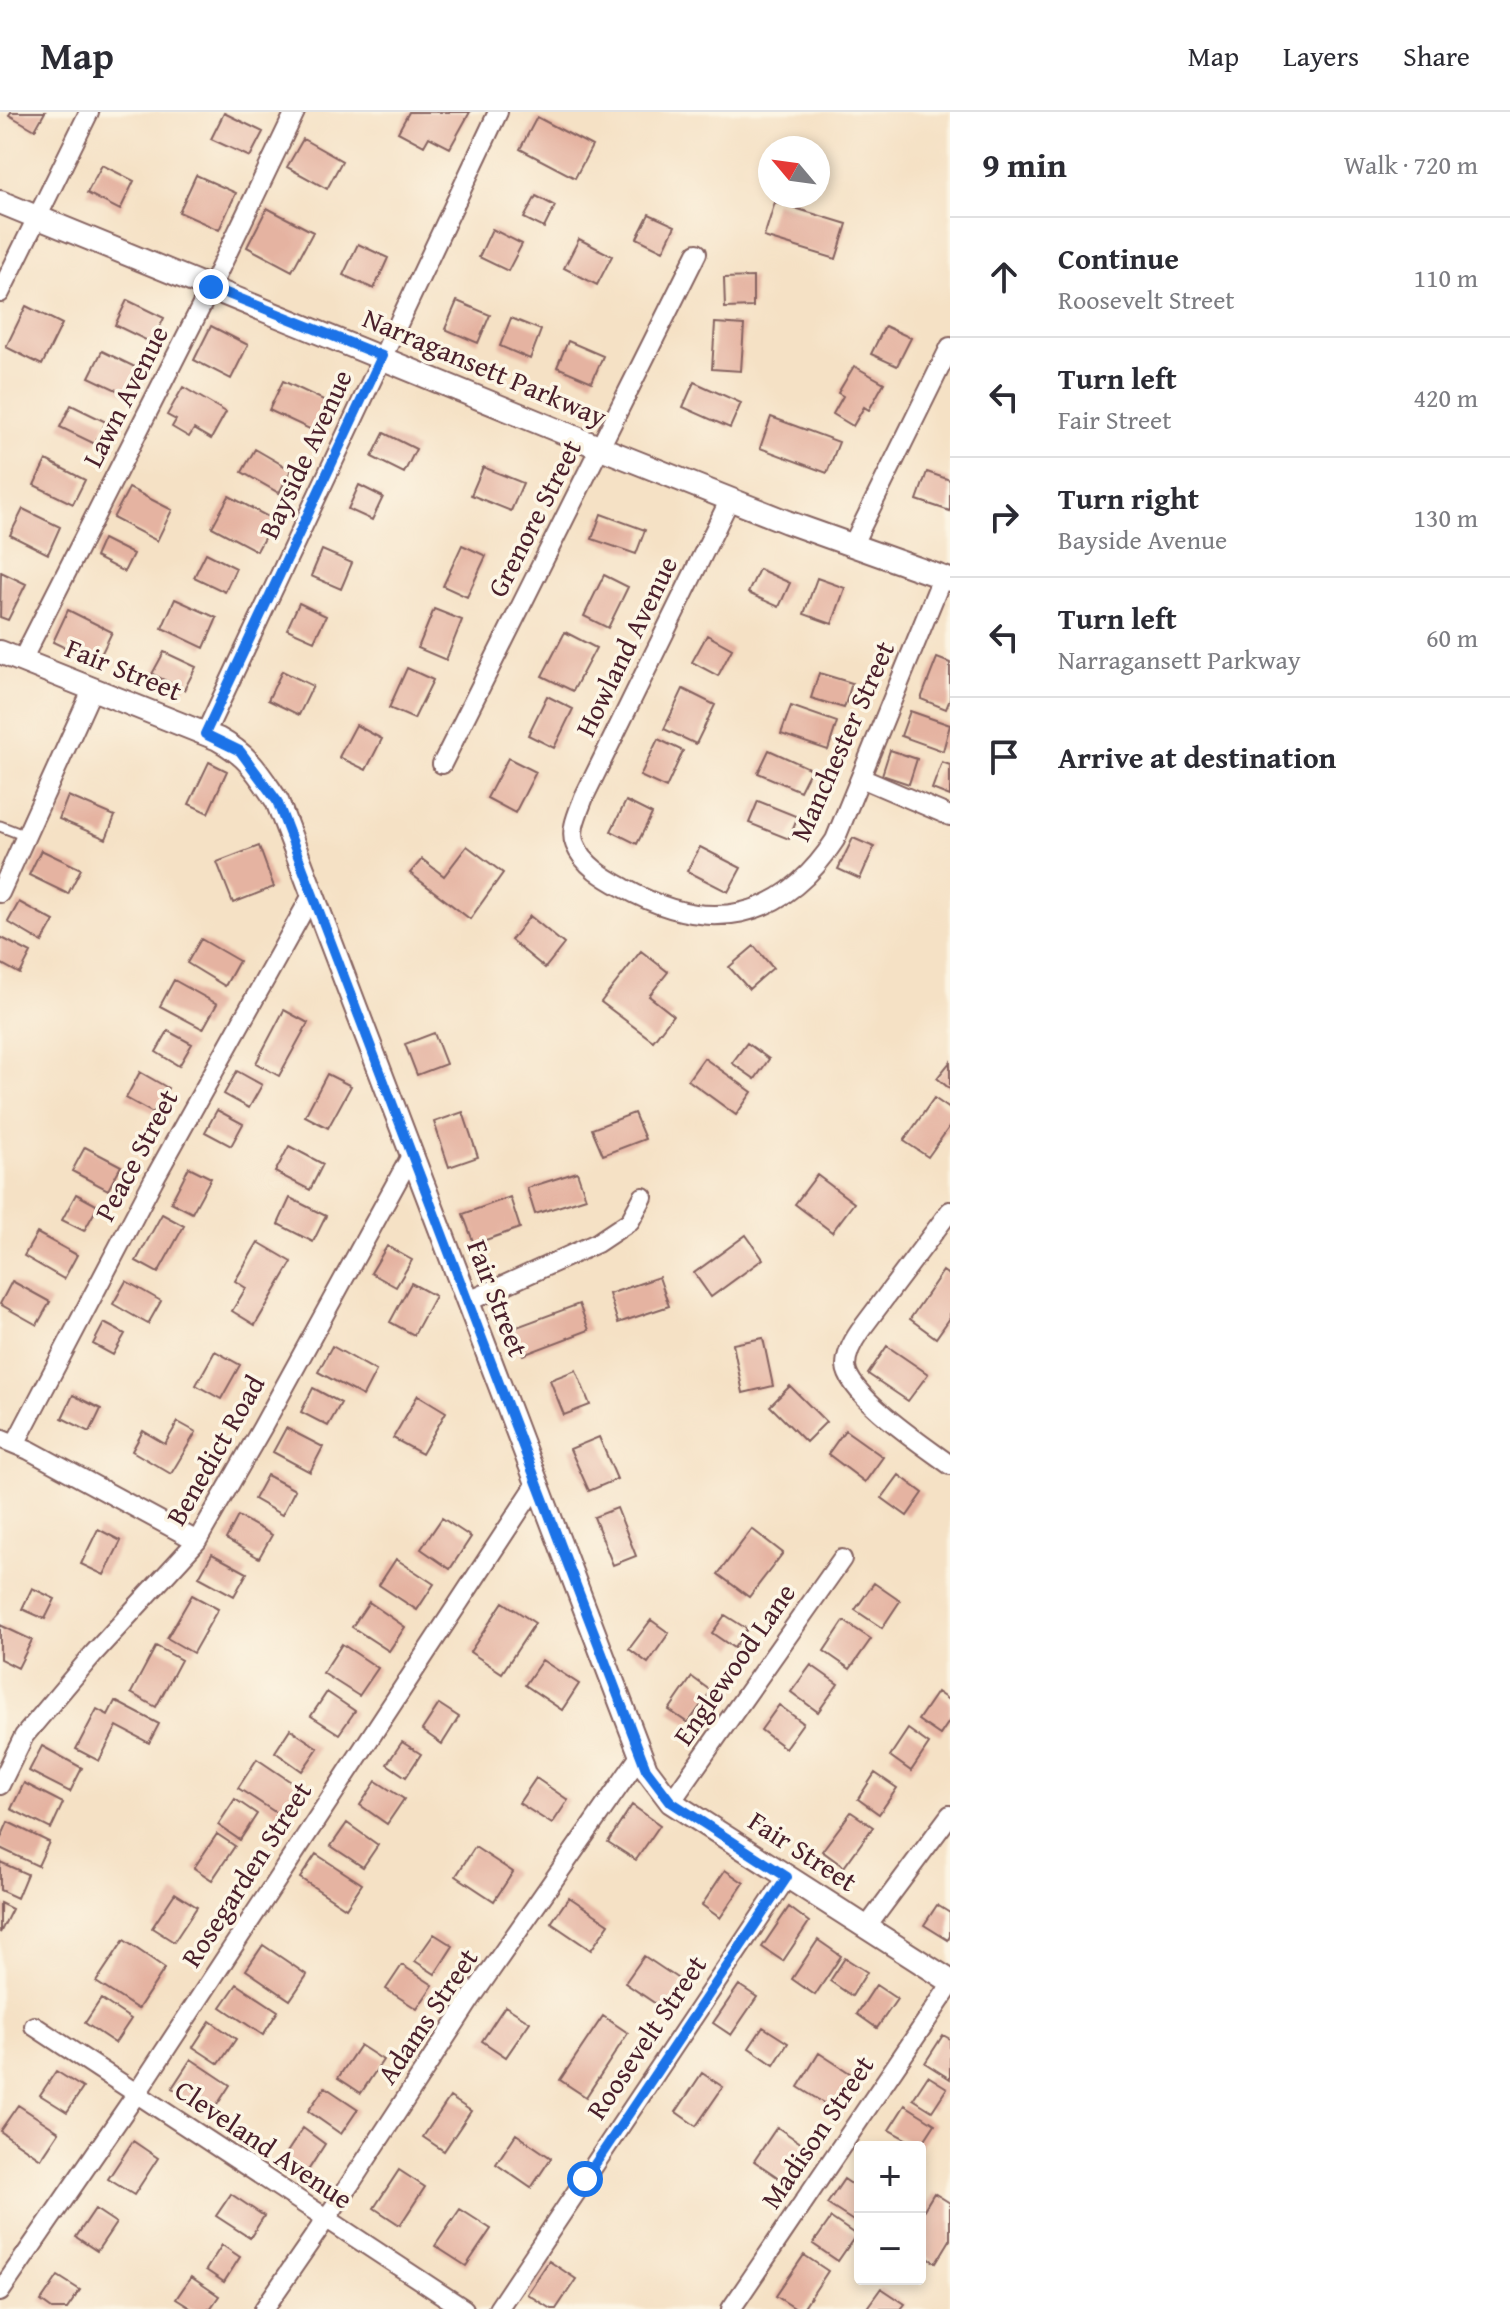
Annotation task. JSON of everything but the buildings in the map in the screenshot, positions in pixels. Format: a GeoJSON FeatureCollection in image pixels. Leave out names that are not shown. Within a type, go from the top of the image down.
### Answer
{"type":"FeatureCollection","features":[{"type":"Feature","properties":{"kind":"street"},"geometry":{"type":"LineString","coordinates":[[0,293],[89,112]]}},
{"type":"Feature","properties":{"kind":"street","name":"Lawn Avenue"},"geometry":{"type":"LineString","coordinates":[[22,660],[211,287],[295,112]]}},
{"type":"Feature","properties":{"kind":"street","name":"Bayside Avenue"},"geometry":{"type":"LineString","coordinates":[[205,734],[498,112]]}},
{"type":"Feature","properties":{"kind":"street","name":"Narragansett Parkway"},"geometry":{"type":"LineString","coordinates":[[0,202],[601,448],[946,579]]}},
{"type":"Feature","properties":{"kind":"street","name":"Grenore Street"},"geometry":{"type":"LineString","coordinates":[[442,764],[697,253]]}},
{"type":"Feature","properties":{"kind":"street"},"geometry":{"type":"LineString","coordinates":[[853,544],[950,347]]}},
{"type":"Feature","properties":{"kind":"street","name":"Howland Avenue"},"geometry":{"type":"LineString","coordinates":[[576,820],[584,797],[730,499]]}},
{"type":"Feature","properties":{"kind":"street","name":"Manchester Street"},"geometry":{"type":"LineString","coordinates":[[576,820],[573,842],[584,859],[605,877],[641,897],[683,912],[717,917],[758,908],[794,888],[817,867],[835,840],[946,579]]}},
{"type":"Feature","properties":{"kind":"street","name":"Fair Street"},"geometry":{"type":"LineString","coordinates":[[0,652],[205,734],[240,751],[258,773],[277,801],[640,1756],[671,1802],[950,1983]]}},
{"type":"Feature","properties":{"kind":"street"},"geometry":{"type":"LineString","coordinates":[[0,893],[93,688]]}},
{"type":"Feature","properties":{"kind":"street"},"geometry":{"type":"LineString","coordinates":[[861,778],[950,816]]}},
{"type":"Feature","properties":{"kind":"street","name":"Peace Street"},"geometry":{"type":"LineString","coordinates":[[8,1441],[312,895]]}},
{"type":"Feature","properties":{"kind":"street","name":"Benedict Road"},"geometry":{"type":"LineString","coordinates":[[0,1785],[24,1736],[94,1653],[197,1541],[412,1154]]}},
{"type":"Feature","properties":{"kind":"street"},"geometry":{"type":"LineString","coordinates":[[467,1302],[597,1243],[630,1221],[643,1197]]}},
{"type":"Feature","properties":{"kind":"street"},"geometry":{"type":"LineString","coordinates":[[950,1211],[851,1345],[846,1365],[850,1381],[876,1407],[950,1465]]}},
{"type":"Feature","properties":{"kind":"street"},"geometry":{"type":"LineString","coordinates":[[8,1441],[197,1541]]}},
{"type":"Feature","properties":{"kind":"street","name":"Rosegarden Street"},"geometry":{"type":"LineString","coordinates":[[0,2292],[137,2093],[536,1485]]}},
{"type":"Feature","properties":{"kind":"street","name":"Englewood Lane"},"geometry":{"type":"LineString","coordinates":[[671,1802],[842,1559]]}},
{"type":"Feature","properties":{"kind":"street","name":"Adams Street"},"geometry":{"type":"LineString","coordinates":[[264,2309],[472,1997],[640,1756]]}},
{"type":"Feature","properties":{"kind":"street"},"geometry":{"type":"LineString","coordinates":[[866,1928],[950,1815]]}},
{"type":"Feature","properties":{"kind":"street","name":"Roosevelt Street"},"geometry":{"type":"LineString","coordinates":[[498,2309],[787,1877]]}},
{"type":"Feature","properties":{"kind":"street","name":"Madison Street"},"geometry":{"type":"LineString","coordinates":[[731,2309],[950,1983]]}},
{"type":"Feature","properties":{"kind":"street","name":"Cleveland Avenue"},"geometry":{"type":"LineString","coordinates":[[34,2026],[464,2309]]}},
{"type":"Feature","properties":{"kind":"lane"},"geometry":{"type":"LineString","coordinates":[[0,826],[26,836]]}},
{"type":"Feature","properties":{"kind":"route"},"geometry":{"type":"LineString","coordinates":[[211,287],[382,356],[205,734],[240,751],[277,801],[646,1769],[671,1802],[787,1877],[585,2179]]}}]}
